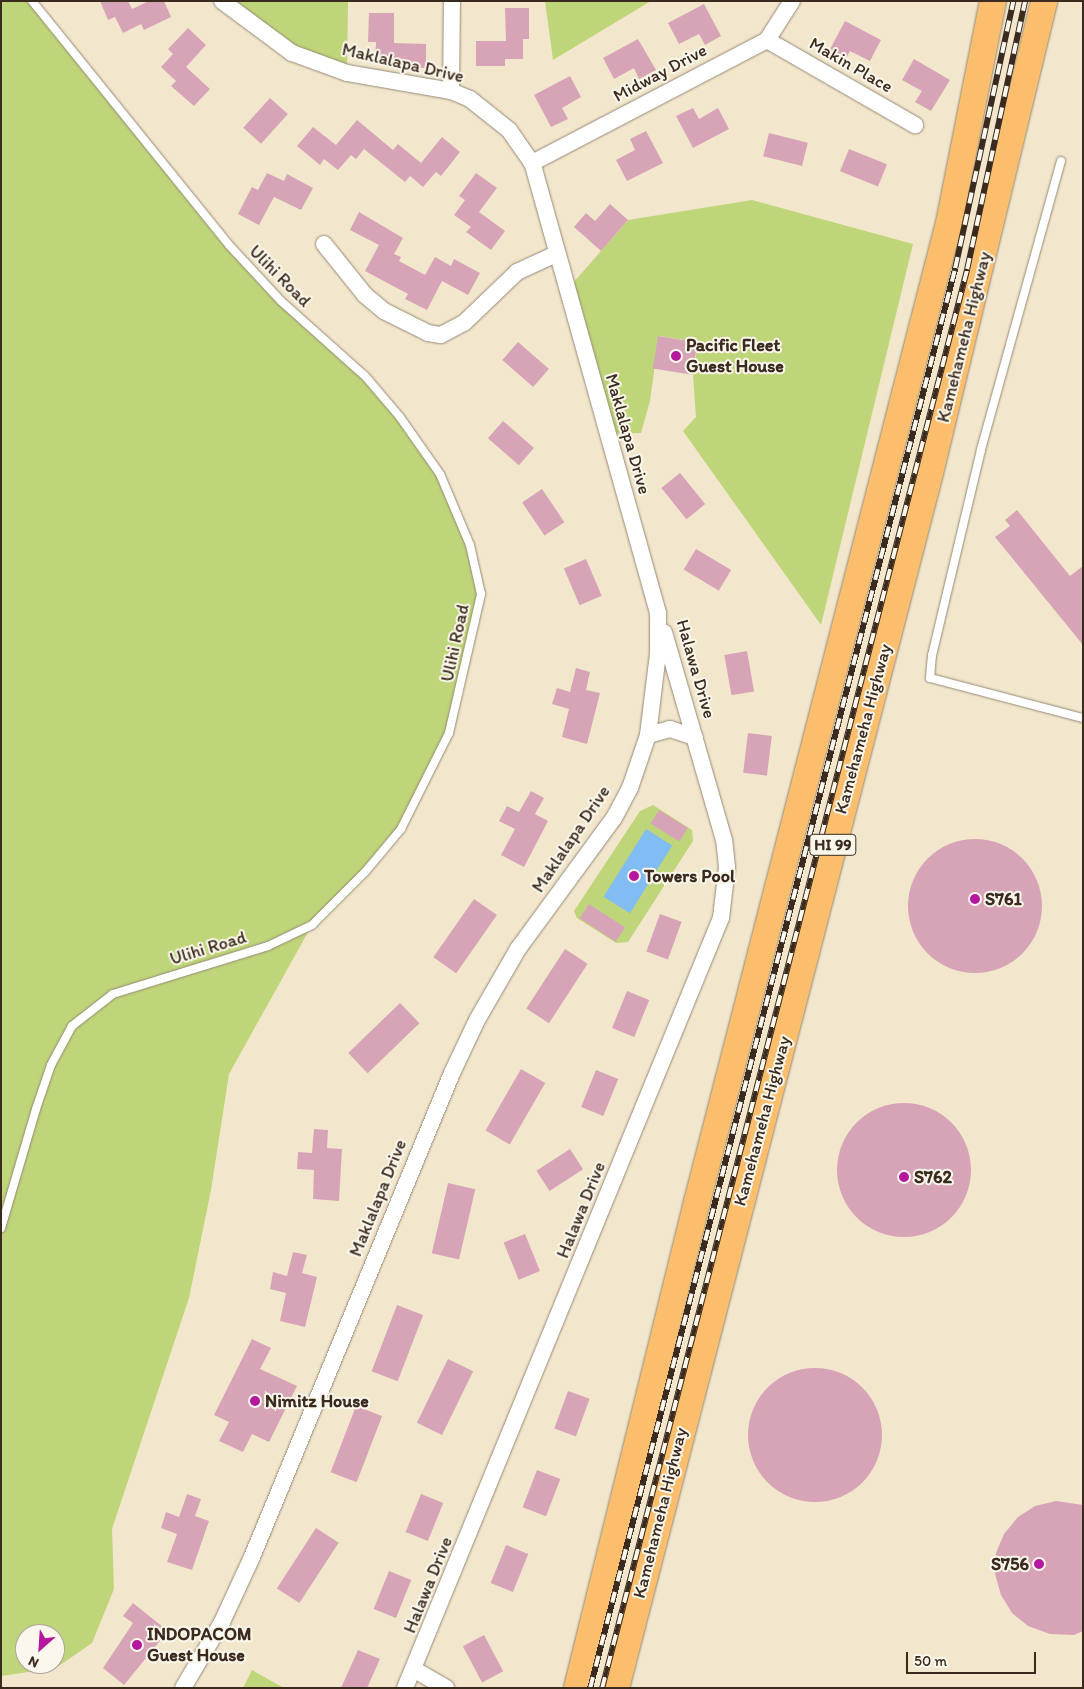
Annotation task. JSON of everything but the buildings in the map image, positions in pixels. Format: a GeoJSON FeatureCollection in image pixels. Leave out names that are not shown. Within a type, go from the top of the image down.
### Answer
{"type":"FeatureCollection","features":[{"type":"Feature","properties":{"kind":"main road","name":"HI 99"},"geometry":{"type":"LineString","coordinates":[[577,1688],[697,1202],[949,223],[993,1]]}},
{"type":"Feature","properties":{"kind":"main road","name":"Kamehameha Highway"},"geometry":{"type":"LineString","coordinates":[[616,1688],[930,473],[1044,1]]}},
{"type":"Feature","properties":{"kind":"street","name":"Maklalapa Drive"},"geometry":{"type":"LineString","coordinates":[[183,1688],[222,1622],[252,1557],[469,1038],[518,949],[614,818],[630,788],[648,735],[656,694],[658,613],[532,163],[498,119],[470,99],[451,91],[347,73],[292,53],[222,1]]}},
{"type":"Feature","properties":{"kind":"street"},"geometry":{"type":"LineString","coordinates":[[451,91],[452,1]]}},
{"type":"Feature","properties":{"kind":"street","name":"Midway Drive"},"geometry":{"type":"LineString","coordinates":[[532,163],[767,40],[792,1]]}},
{"type":"Feature","properties":{"kind":"street","name":"Makin Place"},"geometry":{"type":"LineString","coordinates":[[767,40],[915,125]]}},
{"type":"Feature","properties":{"kind":"street"},"geometry":{"type":"LineString","coordinates":[[324,244],[365,295],[384,311],[428,333],[441,335],[464,323],[517,272],[556,254]]}},
{"type":"Feature","properties":{"kind":"street","name":"Halawa Drive"},"geometry":{"type":"LineString","coordinates":[[405,1688],[415,1670],[721,918],[726,892],[724,840],[658,613]]}},
{"type":"Feature","properties":{"kind":"street","name":"Halawa Drive"},"geometry":{"type":"LineString","coordinates":[[648,735],[670,729],[695,737]]}},
{"type":"Feature","properties":{"kind":"street"},"geometry":{"type":"LineString","coordinates":[[415,1670],[446,1688]]}},
{"type":"Feature","properties":{"kind":"lane","name":"Ulihi Road"},"geometry":{"type":"LineString","coordinates":[[1,1228],[51,1065],[72,1026],[113,994],[268,946],[312,925],[366,871],[401,829],[449,733],[480,594],[470,545],[440,474],[400,418],[366,376],[281,300],[229,245],[32,1]]}},
{"type":"Feature","properties":{"kind":"lane"},"geometry":{"type":"LineString","coordinates":[[1061,161],[981,450],[932,655],[930,678],[1083,718]]}},
{"type":"Feature","properties":{"kind":"green space"},"geometry":{"type":"Polygon","coordinates":[[[1,1],[32,1],[141,138],[281,301],[366,377],[440,474],[470,545],[481,594],[449,733],[401,829],[312,925],[229,1074],[211,1190],[189,1298],[112,1529],[114,1589],[92,1643],[65,1662],[65,1624],[15,1624],[15,1674],[1,1676],[1,1]]]}},
{"type":"Feature","properties":{"kind":"green space"},"geometry":{"type":"Polygon","coordinates":[[[222,1],[348,1],[347,73],[319,65],[222,1]]]}},
{"type":"Feature","properties":{"kind":"green space"},"geometry":{"type":"Polygon","coordinates":[[[545,1],[651,1],[553,60],[545,1]]]}},
{"type":"Feature","properties":{"kind":"green space"},"geometry":{"type":"Polygon","coordinates":[[[752,200],[913,244],[821,625],[683,431],[696,417],[693,376],[698,342],[659,336],[650,401],[641,433],[607,434],[567,290],[628,220],[752,200]]]}},
{"type":"Feature","properties":{"kind":"green space","name":"Towers Pool"},"geometry":{"type":"Polygon","coordinates":[[[653,805],[692,830],[693,841],[628,942],[616,943],[577,918],[574,911],[640,811],[653,805]]]}},
{"type":"Feature","properties":{"kind":"green space"},"geometry":{"type":"Polygon","coordinates":[[[252,1670],[284,1688],[243,1688],[252,1670]]]}},
{"type":"Feature","properties":{"kind":"water"},"geometry":{"type":"Polygon","coordinates":[[[646,829],[672,845],[630,913],[604,897],[646,829]]]}},
{"type":"Feature","properties":{"kind":"railway"},"geometry":{"type":"LineString","coordinates":[[590,1688],[955,268],[1013,1]]}},
{"type":"Feature","properties":{"kind":"railway"},"geometry":{"type":"LineString","coordinates":[[602,1688],[967,269],[1025,1]]}},
{"type":"Feature","properties":{"kind":"place","name":"Pacific Fleet Guest House"},"geometry":{"type":"Point","coordinates":[676,356]}},
{"type":"Feature","properties":{"kind":"place","name":"Towers Pool"},"geometry":{"type":"Point","coordinates":[634,876]}},
{"type":"Feature","properties":{"kind":"place","name":"S761"},"geometry":{"type":"Point","coordinates":[975,899]}},
{"type":"Feature","properties":{"kind":"place","name":"S762"},"geometry":{"type":"Point","coordinates":[904,1177]}},
{"type":"Feature","properties":{"kind":"place","name":"Nimitz House"},"geometry":{"type":"Point","coordinates":[255,1401]}},
{"type":"Feature","properties":{"kind":"place","name":"S756"},"geometry":{"type":"Point","coordinates":[1039,1564]}},
{"type":"Feature","properties":{"kind":"place","name":"INDOPACOM Guest House"},"geometry":{"type":"Point","coordinates":[137,1645]}}]}
